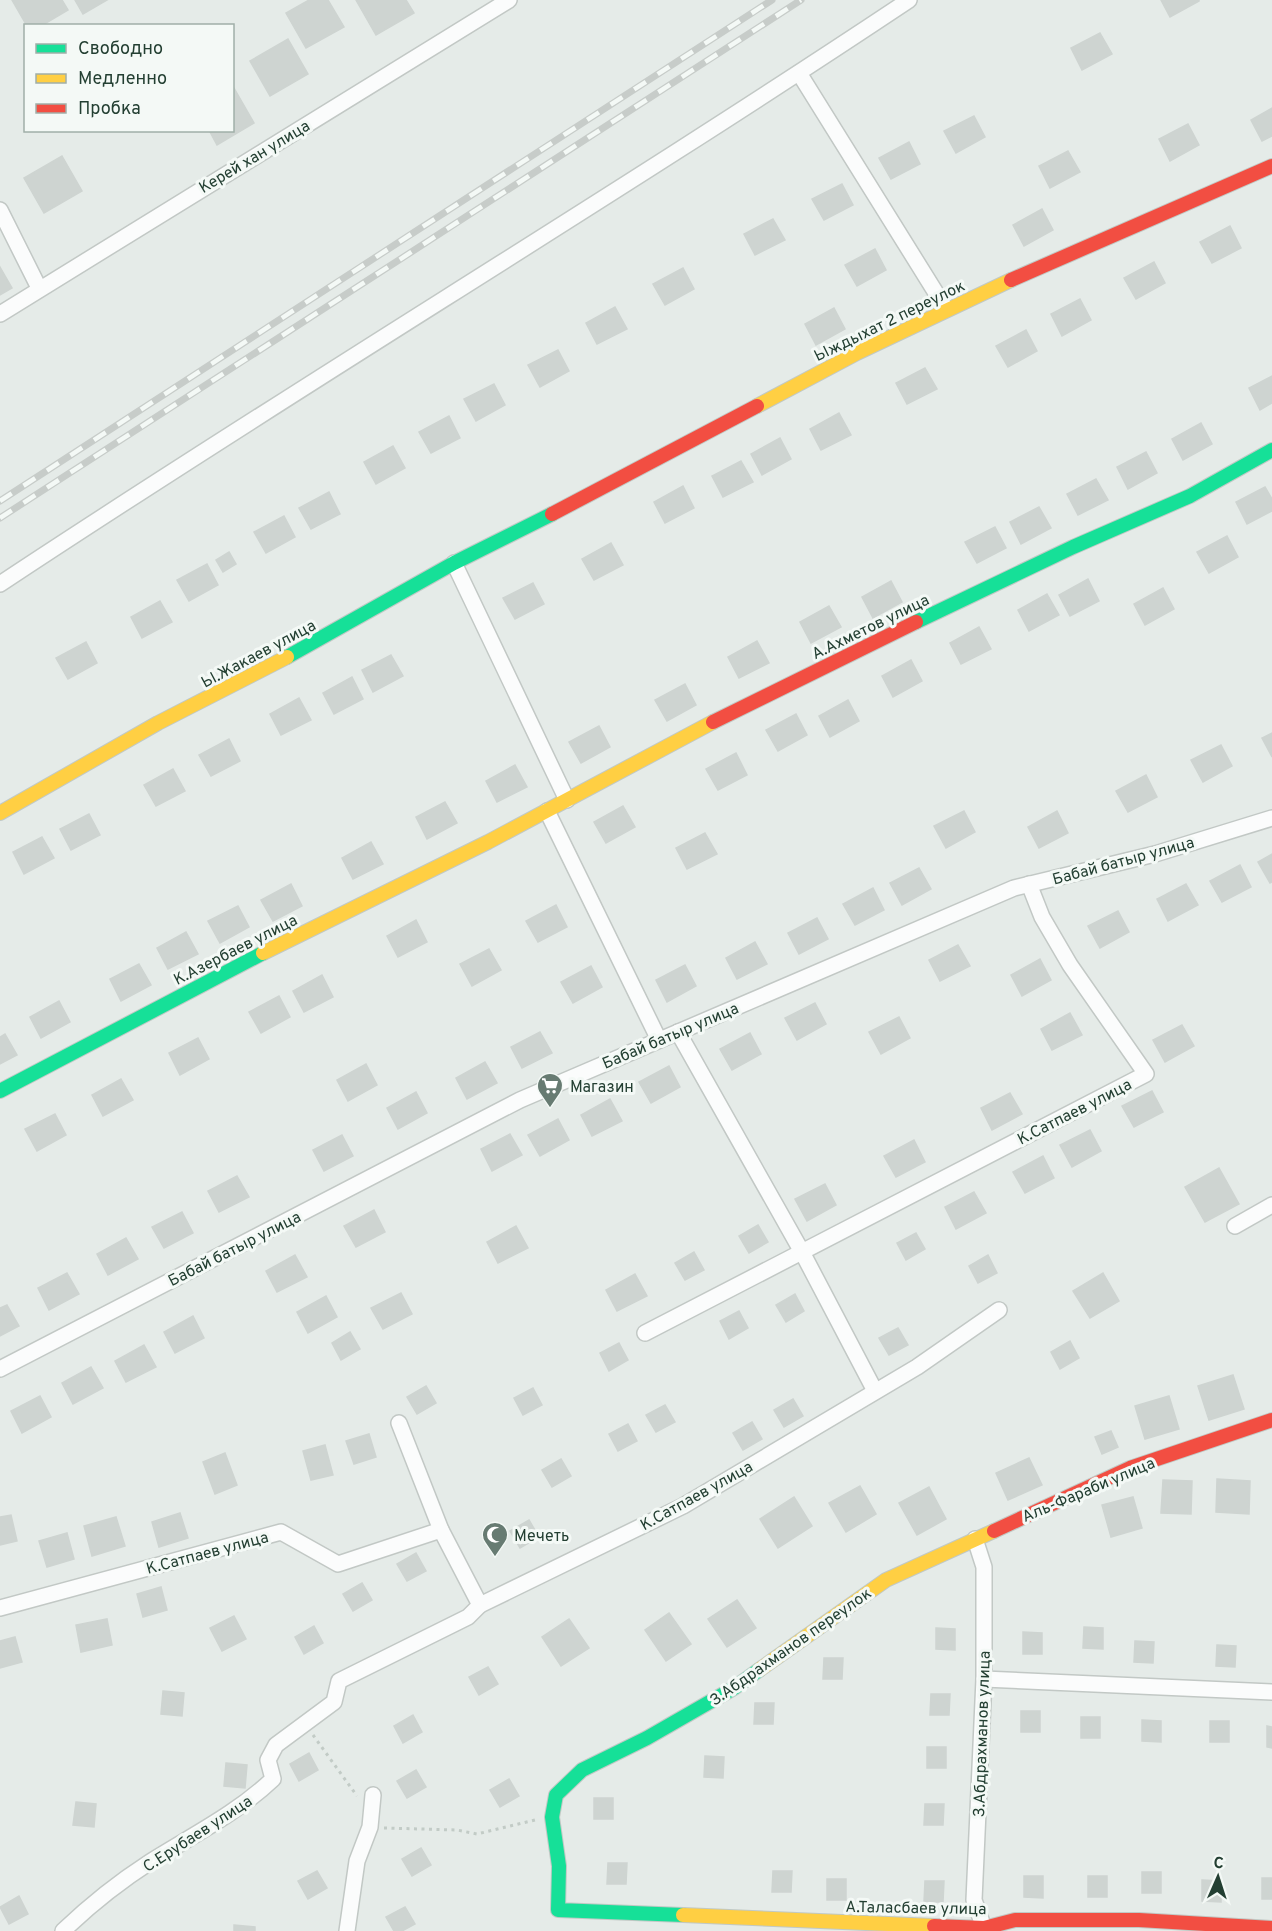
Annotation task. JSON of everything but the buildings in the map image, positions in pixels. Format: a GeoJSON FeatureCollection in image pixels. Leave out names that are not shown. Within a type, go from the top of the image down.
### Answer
{"type":"FeatureCollection","features":[{"type":"Feature","properties":{"kind":"street","name":"Керей хан улица"},"geometry":{"type":"LineString","coordinates":[[0,314],[509,0]]}},
{"type":"Feature","properties":{"kind":"street"},"geometry":{"type":"LineString","coordinates":[[0,584],[183,462],[799,74],[909,0]]}},
{"type":"Feature","properties":{"kind":"street"},"geometry":{"type":"LineString","coordinates":[[799,74],[946,309]]}},
{"type":"Feature","properties":{"kind":"street","name":"Ыждыхат 2 переулок"},"geometry":{"type":"LineString","coordinates":[[532,525],[740,414],[946,309],[1272,166]]}},
{"type":"Feature","properties":{"kind":"street"},"geometry":{"type":"LineString","coordinates":[[0,210],[5,230],[39,288]]}},
{"type":"Feature","properties":{"kind":"street","name":"А.Ахметов улица"},"geometry":{"type":"LineString","coordinates":[[488,842],[750,702],[1073,547],[1190,496],[1272,450]]}},
{"type":"Feature","properties":{"kind":"street","name":"Ы.Жакаев улица"},"geometry":{"type":"LineString","coordinates":[[0,813],[158,723],[293,654],[453,563],[532,525]]}},
{"type":"Feature","properties":{"kind":"street"},"geometry":{"type":"LineString","coordinates":[[453,563],[567,800]]}},
{"type":"Feature","properties":{"kind":"street"},"geometry":{"type":"LineString","coordinates":[[547,811],[659,1040]]}},
{"type":"Feature","properties":{"kind":"street","name":"Бабай батыр улица"},"geometry":{"type":"LineString","coordinates":[[0,1369],[520,1100],[1014,888],[1155,854],[1272,818]]}},
{"type":"Feature","properties":{"kind":"street","name":"К.Азербаев улица"},"geometry":{"type":"LineString","coordinates":[[0,1091],[287,940],[488,842]]}},
{"type":"Feature","properties":{"kind":"street","name":"К.Сатпаев улица"},"geometry":{"type":"LineString","coordinates":[[645,1333],[1146,1074],[1071,965],[1042,917],[1029,884]]}},
{"type":"Feature","properties":{"kind":"street"},"geometry":{"type":"LineString","coordinates":[[678,1032],[802,1251],[875,1391]]}},
{"type":"Feature","properties":{"kind":"street"},"geometry":{"type":"LineString","coordinates":[[1234,1226],[1272,1205]]}},
{"type":"Feature","properties":{"kind":"street","name":"К.Сатпаев улица"},"geometry":{"type":"LineString","coordinates":[[305,1724],[334,1702],[339,1681],[468,1617],[480,1605],[683,1506],[917,1367],[999,1310]]}},
{"type":"Feature","properties":{"kind":"street","name":"Аль-Фараби улица"},"geometry":{"type":"LineString","coordinates":[[975,1539],[1131,1468],[1272,1420]]}},
{"type":"Feature","properties":{"kind":"street"},"geometry":{"type":"LineString","coordinates":[[399,1423],[441,1530],[480,1605]]}},
{"type":"Feature","properties":{"kind":"street","name":"К.Сатпаев улица"},"geometry":{"type":"LineString","coordinates":[[0,1608],[281,1532],[338,1564],[441,1530]]}},
{"type":"Feature","properties":{"kind":"street","name":"З.Абдрахманов улица"},"geometry":{"type":"LineString","coordinates":[[975,1539],[984,1567],[984,1679],[974,1900],[984,1930]]}},
{"type":"Feature","properties":{"kind":"street","name":"З.Абдрахманов переулок"},"geometry":{"type":"LineString","coordinates":[[558,1910],[559,1866],[552,1816],[556,1795],[582,1770],[647,1738],[734,1688],[886,1580],[975,1539]]}},
{"type":"Feature","properties":{"kind":"street"},"geometry":{"type":"LineString","coordinates":[[984,1679],[1272,1692]]}},
{"type":"Feature","properties":{"kind":"street","name":"С.Ерубаев улица"},"geometry":{"type":"LineString","coordinates":[[63,1931],[89,1906],[150,1862],[214,1826],[258,1794],[273,1779],[268,1760],[276,1745],[305,1724]]}},
{"type":"Feature","properties":{"kind":"street"},"geometry":{"type":"LineString","coordinates":[[347,1931],[357,1861],[371,1820],[373,1794]]}},
{"type":"Feature","properties":{"kind":"street","name":"А.Таласбаев улица"},"geometry":{"type":"LineString","coordinates":[[558,1910],[984,1930],[1015,1920],[1139,1920],[1272,1928]]}},
{"type":"Feature","properties":{"kind":"path"},"geometry":{"type":"LineString","coordinates":[[305,1724],[371,1820],[477,1834],[552,1816]]}},
{"type":"Feature","properties":{"kind":"railway"},"geometry":{"type":"LineString","coordinates":[[0,501],[772,0]]}},
{"type":"Feature","properties":{"kind":"railway"},"geometry":{"type":"LineString","coordinates":[[0,518],[801,0]]}},
{"type":"Feature","properties":{"kind":"traffic: fast"},"geometry":{"type":"LineString","coordinates":[[916,622],[1073,547],[1190,496],[1272,450]]}},
{"type":"Feature","properties":{"kind":"traffic: fast"},"geometry":{"type":"LineString","coordinates":[[287,657],[454,563],[552,514]]}},
{"type":"Feature","properties":{"kind":"traffic: fast"},"geometry":{"type":"LineString","coordinates":[[0,1091],[263,953]]}},
{"type":"Feature","properties":{"kind":"traffic: fast"},"geometry":{"type":"LineString","coordinates":[[683,1915],[558,1910],[559,1866],[552,1817],[556,1795],[582,1770],[647,1738],[734,1688],[759,1670]]}},
{"type":"Feature","properties":{"kind":"traffic: slow"},"geometry":{"type":"LineString","coordinates":[[757,406],[857,353],[1011,280]]}},
{"type":"Feature","properties":{"kind":"traffic: slow"},"geometry":{"type":"LineString","coordinates":[[0,813],[158,723],[287,657]]}},
{"type":"Feature","properties":{"kind":"traffic: slow"},"geometry":{"type":"LineString","coordinates":[[263,953],[488,842],[713,722]]}},
{"type":"Feature","properties":{"kind":"traffic: slow"},"geometry":{"type":"LineString","coordinates":[[759,1670],[886,1580],[994,1531]]}},
{"type":"Feature","properties":{"kind":"traffic: slow"},"geometry":{"type":"LineString","coordinates":[[683,1915],[934,1926]]}},
{"type":"Feature","properties":{"kind":"traffic: jam"},"geometry":{"type":"LineString","coordinates":[[1011,280],[1272,166]]}},
{"type":"Feature","properties":{"kind":"traffic: jam"},"geometry":{"type":"LineString","coordinates":[[552,514],[757,406]]}},
{"type":"Feature","properties":{"kind":"traffic: jam"},"geometry":{"type":"LineString","coordinates":[[713,722],[916,622]]}},
{"type":"Feature","properties":{"kind":"traffic: jam"},"geometry":{"type":"LineString","coordinates":[[994,1531],[1130,1468],[1272,1420]]}},
{"type":"Feature","properties":{"kind":"traffic: jam"},"geometry":{"type":"LineString","coordinates":[[934,1926],[984,1928],[1015,1920],[1139,1920],[1272,1928]]}},
{"type":"Feature","properties":{"kind":"place","name":"Магазин"},"geometry":{"type":"Point","coordinates":[550,1109]}},
{"type":"Feature","properties":{"kind":"place","name":"Мечеть"},"geometry":{"type":"Point","coordinates":[495,1558]}}]}
